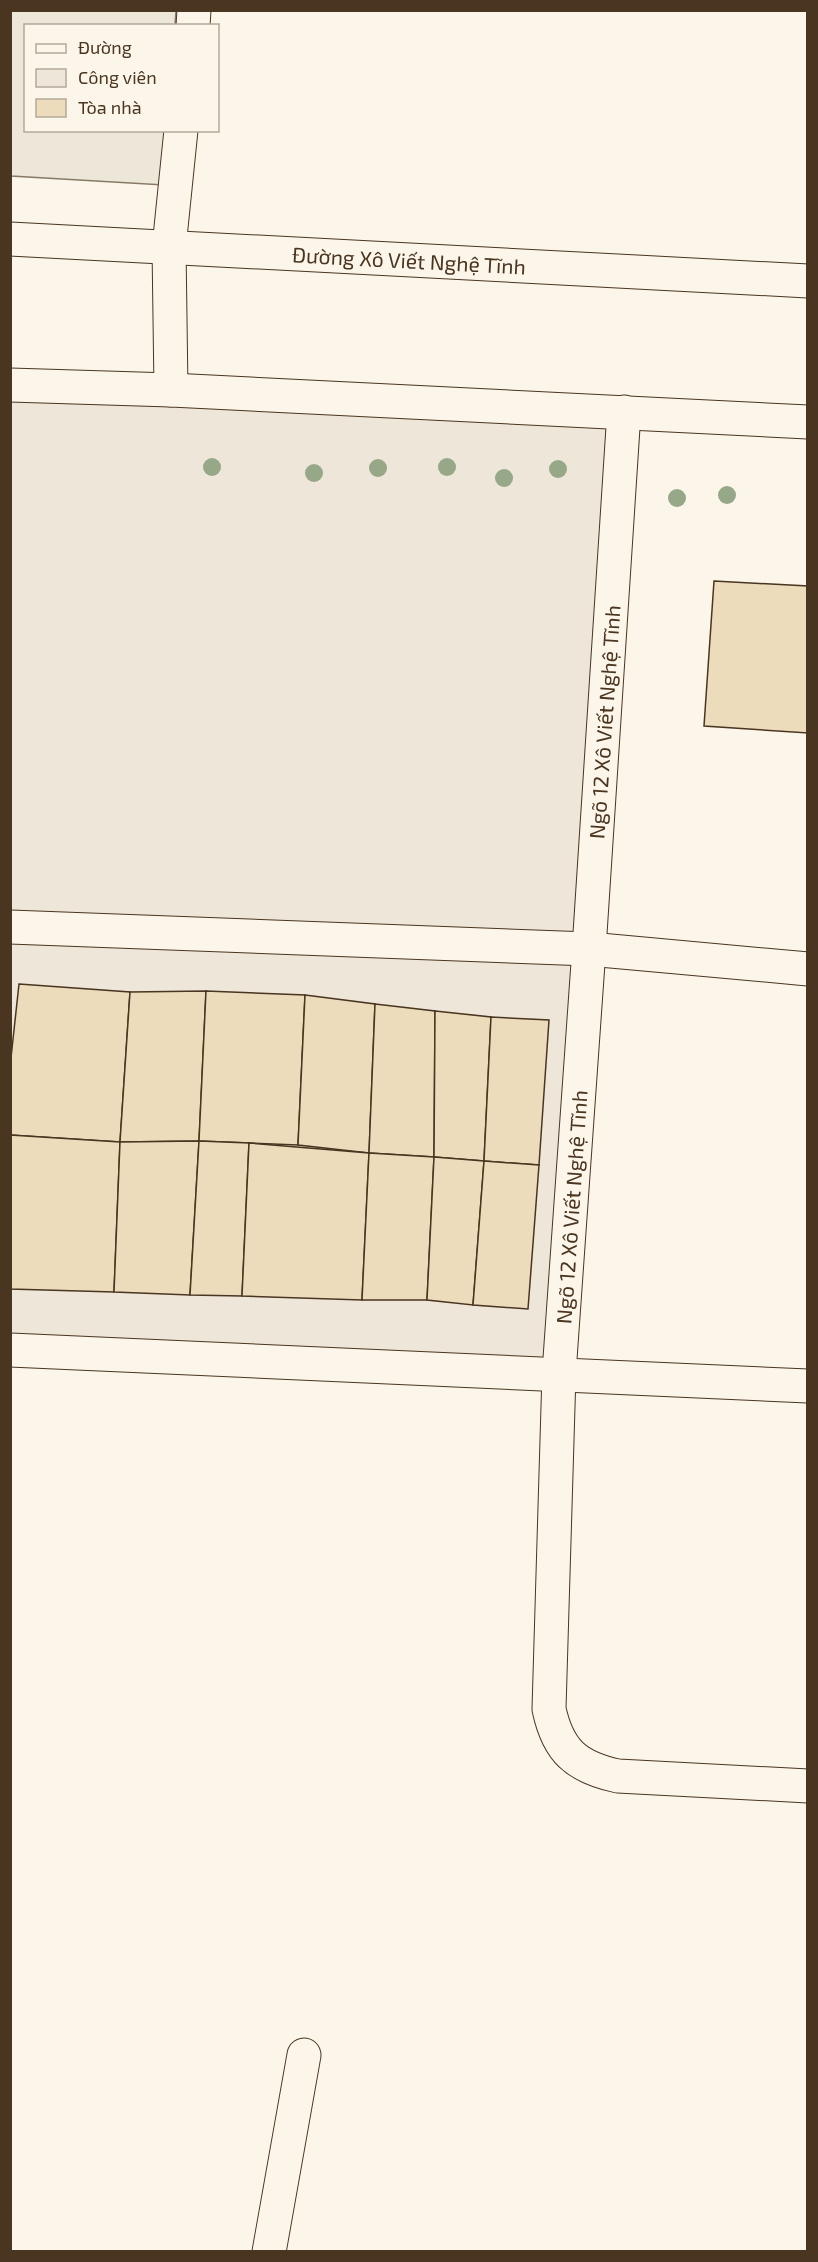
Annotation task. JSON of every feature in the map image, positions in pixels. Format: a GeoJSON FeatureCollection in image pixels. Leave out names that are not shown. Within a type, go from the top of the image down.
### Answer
{"type":"FeatureCollection","features":[{"type":"Feature","properties":{"kind":"street"},"geometry":{"type":"LineString","coordinates":[[171,390],[169,247],[181,132]]}},
{"type":"Feature","properties":{"kind":"street","name":"Đường Xô Viết Nghệ Tĩnh"},"geometry":{"type":"LineString","coordinates":[[10,239],[807,281]]}},
{"type":"Feature","properties":{"kind":"street"},"geometry":{"type":"LineString","coordinates":[[10,385],[171,390],[807,422]]}},
{"type":"Feature","properties":{"kind":"street","name":"Ngõ 12 Xô Viết Nghệ Tĩnh"},"geometry":{"type":"LineString","coordinates":[[624,412],[590,949],[559,1373],[549,1709],[553,1729],[562,1746],[577,1761],[595,1771],[618,1776],[807,1786]]}},
{"type":"Feature","properties":{"kind":"street"},"geometry":{"type":"LineString","coordinates":[[10,927],[590,949],[807,969]]}},
{"type":"Feature","properties":{"kind":"street"},"geometry":{"type":"LineString","coordinates":[[10,1350],[807,1386]]}},
{"type":"Feature","properties":{"kind":"street"},"geometry":{"type":"LineString","coordinates":[[269,2252],[304,2055]]}},
{"type":"Feature","properties":{"kind":"green space"},"geometry":{"type":"Polygon","coordinates":[[[10,381],[624,412],[559,1373],[11,1346],[10,381]]]}},
{"type":"Feature","properties":{"kind":"shaded area"},"geometry":{"type":"Polygon","coordinates":[[[10,11],[176,11],[175,24],[24,24],[24,132],[168,132],[164,185],[11,176],[10,11]]]}},
{"type":"Feature","properties":{"kind":"building"},"geometry":{"type":"Polygon","coordinates":[[[714,581],[808,586],[808,733],[704,726],[714,581]]]}},
{"type":"Feature","properties":{"kind":"building"},"geometry":{"type":"Polygon","coordinates":[[[19,984],[130,992],[120,1142],[10,1135],[10,1067],[19,984]]]}},
{"type":"Feature","properties":{"kind":"building"},"geometry":{"type":"Polygon","coordinates":[[[206,991],[199,1141],[120,1142],[130,992],[206,991]]]}},
{"type":"Feature","properties":{"kind":"building"},"geometry":{"type":"Polygon","coordinates":[[[206,991],[305,995],[298,1145],[199,1141],[206,991]]]}},
{"type":"Feature","properties":{"kind":"building"},"geometry":{"type":"Polygon","coordinates":[[[305,995],[375,1004],[369,1153],[298,1145],[305,995]]]}},
{"type":"Feature","properties":{"kind":"building"},"geometry":{"type":"Polygon","coordinates":[[[375,1004],[435,1011],[434,1157],[369,1153],[375,1004]]]}},
{"type":"Feature","properties":{"kind":"building"},"geometry":{"type":"Polygon","coordinates":[[[435,1011],[491,1017],[484,1161],[434,1157],[435,1011]]]}},
{"type":"Feature","properties":{"kind":"building"},"geometry":{"type":"Polygon","coordinates":[[[491,1017],[549,1020],[539,1165],[484,1161],[491,1017]]]}},
{"type":"Feature","properties":{"kind":"building"},"geometry":{"type":"Polygon","coordinates":[[[10,1135],[120,1142],[114,1292],[10,1289],[10,1135]]]}},
{"type":"Feature","properties":{"kind":"building"},"geometry":{"type":"Polygon","coordinates":[[[199,1141],[190,1295],[114,1292],[120,1142],[199,1141]]]}},
{"type":"Feature","properties":{"kind":"building"},"geometry":{"type":"Polygon","coordinates":[[[199,1141],[249,1143],[242,1296],[190,1295],[199,1141]]]}},
{"type":"Feature","properties":{"kind":"building"},"geometry":{"type":"Polygon","coordinates":[[[249,1143],[369,1153],[362,1300],[242,1296],[249,1143]]]}},
{"type":"Feature","properties":{"kind":"building"},"geometry":{"type":"Polygon","coordinates":[[[369,1153],[434,1157],[427,1300],[362,1300],[369,1153]]]}},
{"type":"Feature","properties":{"kind":"building"},"geometry":{"type":"Polygon","coordinates":[[[434,1157],[484,1161],[473,1305],[427,1300],[434,1157]]]}},
{"type":"Feature","properties":{"kind":"building"},"geometry":{"type":"Polygon","coordinates":[[[484,1161],[539,1165],[528,1309],[473,1305],[484,1161]]]}}]}
